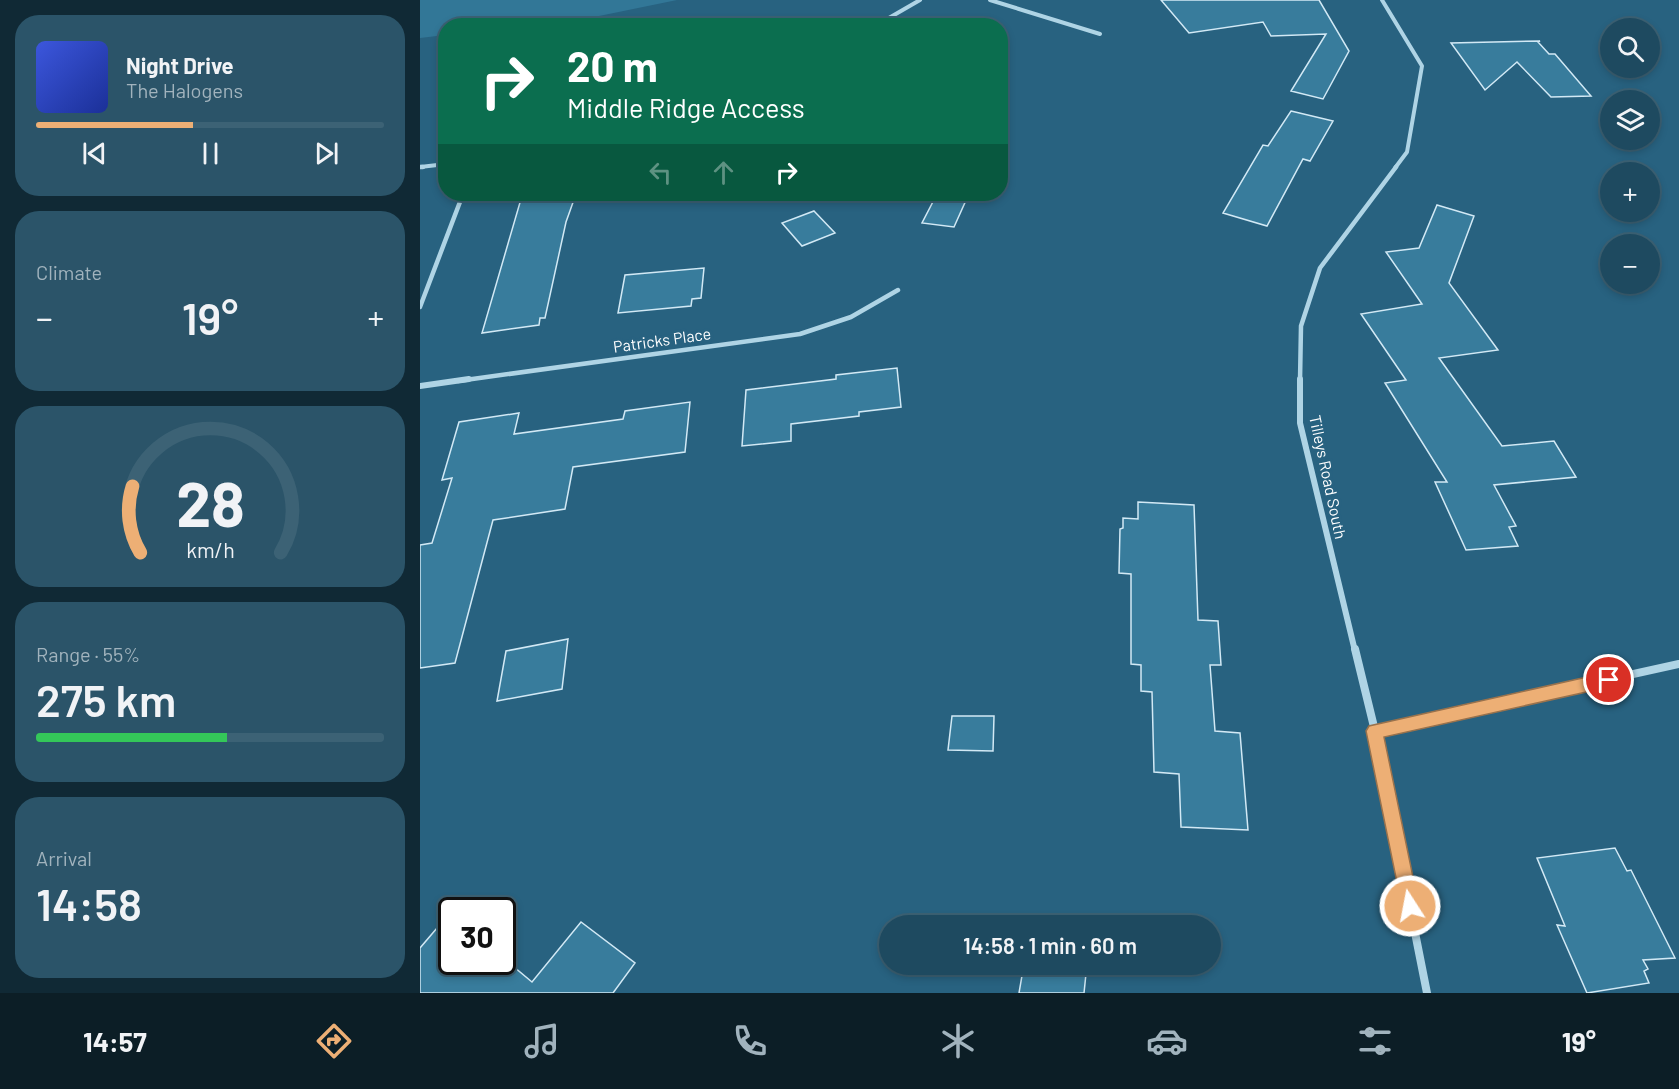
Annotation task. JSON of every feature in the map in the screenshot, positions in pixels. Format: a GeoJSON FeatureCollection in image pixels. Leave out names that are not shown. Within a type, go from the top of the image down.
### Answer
{"type":"FeatureCollection","features":[{"type":"Feature","properties":{"kind":"street"},"geometry":{"type":"LineString","coordinates":[[889,18],[920,0]]}},
{"type":"Feature","properties":{"kind":"street"},"geometry":{"type":"LineString","coordinates":[[990,0],[1100,33]]}},
{"type":"Feature","properties":{"kind":"street","name":"Tilleys Road South"},"geometry":{"type":"LineString","coordinates":[[1382,0],[1422,66],[1407,152],[1320,268],[1301,326],[1300,423],[1375,731],[1427,993]]}},
{"type":"Feature","properties":{"kind":"street"},"geometry":{"type":"LineString","coordinates":[[420,167],[438,165]]}},
{"type":"Feature","properties":{"kind":"street"},"geometry":{"type":"LineString","coordinates":[[420,307],[460,201]]}},
{"type":"Feature","properties":{"kind":"street","name":"Patricks Place"},"geometry":{"type":"LineString","coordinates":[[420,386],[800,334],[844,321],[864,312],[898,290]]}},
{"type":"Feature","properties":{"kind":"street"},"geometry":{"type":"LineString","coordinates":[[1375,731],[1679,664]]}},
{"type":"Feature","properties":{"kind":"shaded area"},"geometry":{"type":"Polygon","coordinates":[[[420,0],[677,0],[582,18],[438,18],[438,36],[420,38],[420,0]]]}},
{"type":"Feature","properties":{"kind":"building"},"geometry":{"type":"Polygon","coordinates":[[[1161,0],[1319,0],[1349,51],[1323,99],[1291,91],[1326,34],[1271,36],[1263,22],[1189,33],[1161,0]]]}},
{"type":"Feature","properties":{"kind":"building"},"geometry":{"type":"Polygon","coordinates":[[[1540,41],[1538,42],[1549,54],[1555,54],[1591,96],[1551,97],[1517,62],[1485,90],[1451,43],[1540,41]]]}},
{"type":"Feature","properties":{"kind":"building"},"geometry":{"type":"Polygon","coordinates":[[[1291,111],[1333,121],[1310,161],[1303,159],[1267,226],[1223,213],[1263,145],[1268,146],[1291,111]]]}},
{"type":"Feature","properties":{"kind":"building"},"geometry":{"type":"Polygon","coordinates":[[[520,201],[574,201],[566,222],[545,318],[540,318],[539,325],[482,333],[520,201]]]}},
{"type":"Feature","properties":{"kind":"building"},"geometry":{"type":"Polygon","coordinates":[[[933,201],[966,201],[954,227],[922,223],[933,201]]]}},
{"type":"Feature","properties":{"kind":"building"},"geometry":{"type":"Polygon","coordinates":[[[1437,205],[1474,216],[1449,283],[1498,350],[1439,358],[1502,446],[1554,441],[1576,477],[1494,485],[1516,526],[1509,527],[1518,546],[1466,550],[1435,482],[1447,482],[1385,383],[1406,380],[1361,314],[1422,304],[1386,252],[1419,248],[1437,205]]]}},
{"type":"Feature","properties":{"kind":"building"},"geometry":{"type":"Polygon","coordinates":[[[814,211],[835,233],[802,246],[782,223],[814,211]]]}},
{"type":"Feature","properties":{"kind":"building"},"geometry":{"type":"Polygon","coordinates":[[[704,268],[701,298],[692,299],[691,306],[618,313],[625,275],[704,268]]]}},
{"type":"Feature","properties":{"kind":"building"},"geometry":{"type":"Polygon","coordinates":[[[897,368],[901,407],[859,412],[859,416],[791,424],[791,441],[742,446],[746,390],[836,379],[836,375],[897,368]]]}},
{"type":"Feature","properties":{"kind":"building"},"geometry":{"type":"Polygon","coordinates":[[[690,402],[685,452],[573,467],[565,509],[493,520],[455,663],[420,668],[420,545],[432,543],[452,478],[442,480],[459,422],[519,413],[514,434],[623,419],[625,411],[690,402]]]}},
{"type":"Feature","properties":{"kind":"building"},"geometry":{"type":"Polygon","coordinates":[[[1138,502],[1194,505],[1198,620],[1218,621],[1221,665],[1210,665],[1215,731],[1240,733],[1248,830],[1181,827],[1179,774],[1154,772],[1152,692],[1141,691],[1141,665],[1131,664],[1131,574],[1119,573],[1120,529],[1123,528],[1123,518],[1138,519],[1138,502]]]}},
{"type":"Feature","properties":{"kind":"building"},"geometry":{"type":"Polygon","coordinates":[[[568,639],[562,689],[497,701],[506,651],[568,639]]]}},
{"type":"Feature","properties":{"kind":"building"},"geometry":{"type":"Polygon","coordinates":[[[952,716],[994,716],[993,751],[948,750],[952,716]]]}},
{"type":"Feature","properties":{"kind":"building"},"geometry":{"type":"Polygon","coordinates":[[[1615,848],[1627,871],[1631,870],[1675,958],[1643,960],[1648,969],[1644,971],[1649,983],[1587,993],[1557,925],[1565,926],[1537,858],[1615,848]]]}},
{"type":"Feature","properties":{"kind":"building"},"geometry":{"type":"Polygon","coordinates":[[[581,922],[635,963],[613,993],[420,993],[420,948],[438,927],[438,975],[516,975],[516,969],[532,982],[581,922]]]}},
{"type":"Feature","properties":{"kind":"building"},"geometry":{"type":"Polygon","coordinates":[[[1022,975],[1086,975],[1084,993],[1019,993],[1022,975]]]}},
{"type":"Feature","properties":{"kind":"route"},"geometry":{"type":"LineString","coordinates":[[1410,906],[1375,731],[1609,680]]}}]}
